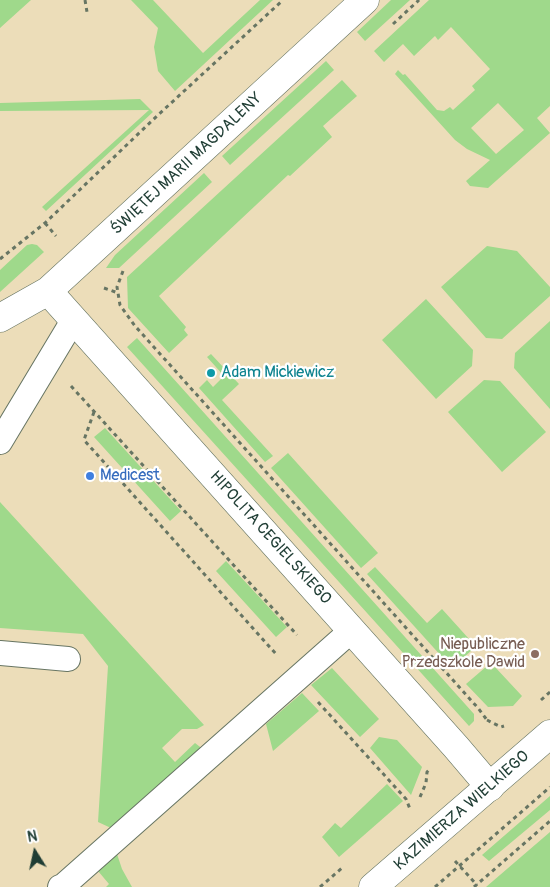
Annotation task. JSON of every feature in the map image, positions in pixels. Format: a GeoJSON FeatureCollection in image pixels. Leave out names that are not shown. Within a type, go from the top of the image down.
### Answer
{"type":"FeatureCollection","features":[{"type":"Feature","properties":{"kind":"street","name":"ŚWIĘTEJ MARII MAGDALENY"},"geometry":{"type":"LineString","coordinates":[[0,318],[48,291],[365,0]]}},
{"type":"Feature","properties":{"kind":"street","name":"HIPOLITA CEGIELSKIEGO"},"geometry":{"type":"LineString","coordinates":[[48,291],[490,787]]}},
{"type":"Feature","properties":{"kind":"street","name":"KAZIMIERZA WIELKIEGO"},"geometry":{"type":"LineString","coordinates":[[373,887],[550,734]]}},
{"type":"Feature","properties":{"kind":"lane"},"geometry":{"type":"LineString","coordinates":[[0,442],[74,319]]}},
{"type":"Feature","properties":{"kind":"lane"},"geometry":{"type":"LineString","coordinates":[[60,887],[352,630]]}},
{"type":"Feature","properties":{"kind":"lane"},"geometry":{"type":"LineString","coordinates":[[0,653],[68,659]]}},
{"type":"Feature","properties":{"kind":"path"},"geometry":{"type":"LineString","coordinates":[[85,0],[87,12]]}},
{"type":"Feature","properties":{"kind":"path"},"geometry":{"type":"LineString","coordinates":[[0,259],[45,223],[157,116],[283,0]]}},
{"type":"Feature","properties":{"kind":"path"},"geometry":{"type":"LineString","coordinates":[[391,26],[419,0]]}},
{"type":"Feature","properties":{"kind":"path"},"geometry":{"type":"LineString","coordinates":[[130,265],[123,271],[117,287],[120,305],[135,326],[487,720],[501,727],[509,724]]}},
{"type":"Feature","properties":{"kind":"path"},"geometry":{"type":"LineString","coordinates":[[43,371],[67,381],[319,660]]}},
{"type":"Feature","properties":{"kind":"path"},"geometry":{"type":"LineString","coordinates":[[94,412],[84,440],[406,799],[410,809],[461,866],[476,886],[550,821]]}},
{"type":"Feature","properties":{"kind":"path"},"geometry":{"type":"LineString","coordinates":[[537,703],[550,692]]}},
{"type":"Feature","properties":{"kind":"path"},"geometry":{"type":"LineString","coordinates":[[403,815],[417,803],[423,794],[427,772],[487,720]]}},
{"type":"Feature","properties":{"kind":"path"},"geometry":{"type":"LineString","coordinates":[[436,887],[550,787]]}},
{"type":"Feature","properties":{"kind":"path"},"geometry":{"type":"LineString","coordinates":[[320,887],[343,868]]}},
{"type":"Feature","properties":{"kind":"green space"},"geometry":{"type":"Polygon","coordinates":[[[0,0],[31,0],[0,28],[0,0]]]}},
{"type":"Feature","properties":{"kind":"green space"},"geometry":{"type":"Polygon","coordinates":[[[131,0],[153,0],[203,53],[260,0],[273,0],[175,91],[158,71],[154,47],[158,28],[131,0]]]}},
{"type":"Feature","properties":{"kind":"green space"},"geometry":{"type":"Polygon","coordinates":[[[391,0],[410,0],[365,41],[357,32],[391,0]]]}},
{"type":"Feature","properties":{"kind":"green space"},"geometry":{"type":"Polygon","coordinates":[[[429,0],[550,0],[550,106],[537,118],[550,133],[488,188],[470,186],[466,181],[490,160],[467,149],[455,140],[395,74],[398,70],[403,75],[405,74],[437,110],[444,111],[450,107],[453,110],[475,90],[472,86],[490,69],[451,27],[438,40],[435,36],[414,56],[403,44],[384,62],[374,51],[429,0]],[[498,103],[471,128],[496,154],[524,130],[498,103]]]}},
{"type":"Feature","properties":{"kind":"green space"},"geometry":{"type":"Polygon","coordinates":[[[326,61],[334,70],[230,165],[222,156],[326,61]]]}},
{"type":"Feature","properties":{"kind":"green space"},"geometry":{"type":"Polygon","coordinates":[[[342,80],[357,96],[323,126],[332,137],[290,176],[288,175],[159,296],[186,327],[184,330],[188,335],[169,353],[128,308],[127,277],[342,80]]]}},
{"type":"Feature","properties":{"kind":"green space"},"geometry":{"type":"Polygon","coordinates":[[[140,99],[153,112],[46,211],[42,207],[149,110],[0,111],[0,103],[140,99]]]}},
{"type":"Feature","properties":{"kind":"green space"},"geometry":{"type":"Polygon","coordinates":[[[204,173],[212,182],[119,268],[106,268],[115,255],[204,173]]]}},
{"type":"Feature","properties":{"kind":"green space"},"geometry":{"type":"Polygon","coordinates":[[[27,245],[37,245],[44,252],[0,292],[0,270],[27,245]]]}},
{"type":"Feature","properties":{"kind":"green space"},"geometry":{"type":"Polygon","coordinates":[[[487,246],[517,251],[550,287],[550,296],[502,339],[486,338],[441,287],[487,246]]]}},
{"type":"Feature","properties":{"kind":"green space"},"geometry":{"type":"Polygon","coordinates":[[[426,299],[473,350],[472,366],[436,399],[382,340],[426,299]]]}},
{"type":"Feature","properties":{"kind":"green space"},"geometry":{"type":"Polygon","coordinates":[[[550,321],[550,409],[514,368],[515,353],[550,321]]]}},
{"type":"Feature","properties":{"kind":"green space"},"geometry":{"type":"Polygon","coordinates":[[[137,338],[474,714],[474,721],[469,726],[127,347],[137,338]]]}},
{"type":"Feature","properties":{"kind":"green space"},"geometry":{"type":"Polygon","coordinates":[[[211,354],[239,384],[222,400],[273,456],[265,462],[199,388],[207,380],[213,387],[224,376],[207,357],[211,354]]]}},
{"type":"Feature","properties":{"kind":"green space"},"geometry":{"type":"Polygon","coordinates":[[[484,380],[500,381],[546,432],[502,472],[448,412],[484,380]]]}},
{"type":"Feature","properties":{"kind":"green space"},"geometry":{"type":"Polygon","coordinates":[[[105,428],[181,511],[170,521],[94,437],[105,428]]]}},
{"type":"Feature","properties":{"kind":"green space"},"geometry":{"type":"Polygon","coordinates":[[[288,453],[378,553],[361,568],[271,468],[288,453]]]}},
{"type":"Feature","properties":{"kind":"green space"},"geometry":{"type":"Polygon","coordinates":[[[0,502],[204,725],[197,729],[182,729],[162,748],[175,762],[195,743],[204,750],[111,828],[98,822],[108,666],[83,634],[0,628],[0,502]]]}},
{"type":"Feature","properties":{"kind":"green space"},"geometry":{"type":"Polygon","coordinates":[[[226,561],[287,627],[276,637],[216,571],[226,561]]]}},
{"type":"Feature","properties":{"kind":"green space"},"geometry":{"type":"Polygon","coordinates":[[[375,567],[427,623],[442,609],[470,640],[468,644],[472,650],[452,668],[367,574],[375,567]]]}},
{"type":"Feature","properties":{"kind":"green space"},"geometry":{"type":"Polygon","coordinates":[[[487,666],[491,670],[495,667],[522,696],[513,706],[488,707],[466,684],[487,666]]]}},
{"type":"Feature","properties":{"kind":"green space"},"geometry":{"type":"Polygon","coordinates":[[[332,668],[379,719],[360,737],[311,685],[332,668]]]}},
{"type":"Feature","properties":{"kind":"green space"},"geometry":{"type":"Polygon","coordinates":[[[302,693],[319,711],[273,751],[266,724],[302,693]]]}},
{"type":"Feature","properties":{"kind":"green space"},"geometry":{"type":"Polygon","coordinates":[[[379,737],[397,740],[422,767],[411,795],[370,748],[379,737]]]}},
{"type":"Feature","properties":{"kind":"green space"},"geometry":{"type":"Polygon","coordinates":[[[387,784],[403,801],[339,857],[322,837],[335,823],[341,828],[387,784]]]}},
{"type":"Feature","properties":{"kind":"green space"},"geometry":{"type":"Polygon","coordinates":[[[550,796],[550,810],[489,861],[482,855],[550,796]]]}},
{"type":"Feature","properties":{"kind":"green space"},"geometry":{"type":"Polygon","coordinates":[[[550,832],[550,887],[486,887],[550,832]]]}},
{"type":"Feature","properties":{"kind":"green space"},"geometry":{"type":"Polygon","coordinates":[[[117,854],[122,869],[132,887],[106,887],[109,884],[98,871],[117,854]]]}},
{"type":"Feature","properties":{"kind":"place","name":"Adam Mickiewicz"},"geometry":{"type":"Point","coordinates":[211,373]}},
{"type":"Feature","properties":{"kind":"place","name":"Medicest"},"geometry":{"type":"Point","coordinates":[90,476]}},
{"type":"Feature","properties":{"kind":"place","name":"Niepubliczne Przedszkole Dawid"},"geometry":{"type":"Point","coordinates":[535,654]}}]}
